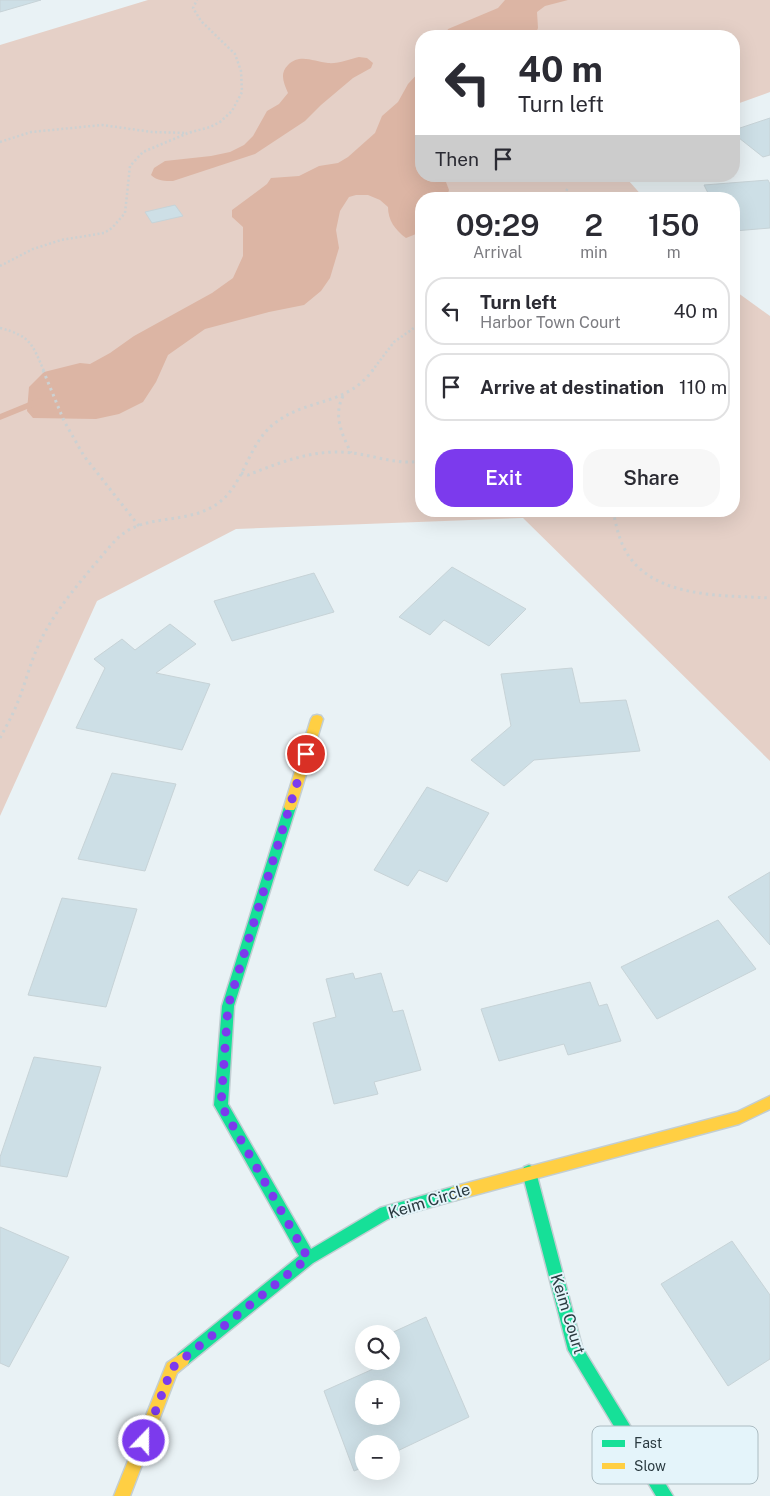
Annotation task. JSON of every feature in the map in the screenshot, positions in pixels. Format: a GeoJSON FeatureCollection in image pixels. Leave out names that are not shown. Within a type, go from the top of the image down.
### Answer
{"type":"FeatureCollection","features":[{"type":"Feature","properties":{"kind":"street"},"geometry":{"type":"LineString","coordinates":[[308,1258],[221,1105],[228,1006],[317,719]]}},
{"type":"Feature","properties":{"kind":"street","name":"Keim Circle"},"geometry":{"type":"LineString","coordinates":[[122,1496],[172,1368],[308,1258],[385,1212],[529,1172],[739,1118],[770,1102]]}},
{"type":"Feature","properties":{"kind":"street","name":"Keim Court"},"geometry":{"type":"LineString","coordinates":[[529,1172],[575,1350],[622,1426]]}},
{"type":"Feature","properties":{"kind":"street","name":"Keim Court"},"geometry":{"type":"LineString","coordinates":[[658,1484],[665,1496]]}},
{"type":"Feature","properties":{"kind":"path"},"geometry":{"type":"LineString","coordinates":[[0,266],[33,249],[61,240],[104,233],[112,228],[124,213],[130,166],[148,149],[188,133],[210,127],[220,122],[232,111],[242,92],[241,72],[235,54],[201,21],[193,8],[197,0]]}},
{"type":"Feature","properties":{"kind":"path"},"geometry":{"type":"LineString","coordinates":[[0,142],[31,132],[102,125],[152,132],[188,133]]}},
{"type":"Feature","properties":{"kind":"path"},"geometry":{"type":"LineString","coordinates":[[566,192],[568,187]]}},
{"type":"Feature","properties":{"kind":"path"},"geometry":{"type":"LineString","coordinates":[[0,327],[29,340],[40,358],[41,366],[64,421],[84,456],[139,526]]}},
{"type":"Feature","properties":{"kind":"path"},"geometry":{"type":"LineString","coordinates":[[0,738],[17,704],[39,644],[50,624],[85,576],[115,541],[127,531],[139,526],[199,513],[216,505],[231,492],[254,446],[275,423],[304,407],[343,396],[363,383],[394,342],[415,327]]}},
{"type":"Feature","properties":{"kind":"path"},"geometry":{"type":"LineString","coordinates":[[343,396],[338,403],[338,425],[351,453]]}},
{"type":"Feature","properties":{"kind":"path"},"geometry":{"type":"LineString","coordinates":[[242,473],[248,474],[289,459],[311,454],[351,453],[398,463],[415,463]]}},
{"type":"Feature","properties":{"kind":"path"},"geometry":{"type":"LineString","coordinates":[[614,517],[618,534],[626,553],[644,572],[658,581],[686,590],[770,598]]}},
{"type":"Feature","properties":{"kind":"shaded area"},"geometry":{"type":"Polygon","coordinates":[[[148,0],[770,0],[770,92],[740,103],[740,30],[415,30],[415,182],[630,182],[639,192],[415,192],[415,517],[740,517],[740,294],[770,316],[770,761],[523,518],[236,529],[97,601],[0,816],[0,45],[148,0]]]}},
{"type":"Feature","properties":{"kind":"shaded area"},"geometry":{"type":"Polygon","coordinates":[[[505,0],[568,0],[545,6],[537,12],[537,30],[448,30],[498,8],[505,0]]]}},
{"type":"Feature","properties":{"kind":"shaded area"},"geometry":{"type":"Polygon","coordinates":[[[359,57],[367,58],[373,63],[371,68],[353,78],[305,121],[255,154],[173,181],[158,180],[151,175],[154,168],[165,161],[211,156],[230,152],[244,145],[253,136],[267,111],[279,104],[288,93],[283,75],[285,68],[293,61],[307,59],[332,63],[359,57]]]}},
{"type":"Feature","properties":{"kind":"shaded area"},"geometry":{"type":"Polygon","coordinates":[[[415,76],[415,182],[446,182],[449,190],[448,192],[415,192],[415,234],[406,238],[399,232],[389,216],[388,207],[380,200],[368,195],[349,197],[340,211],[336,230],[339,248],[330,278],[321,291],[304,305],[205,329],[168,355],[156,382],[143,402],[119,414],[96,419],[33,418],[27,411],[29,387],[44,372],[80,363],[90,364],[134,336],[212,293],[233,278],[243,256],[243,227],[232,217],[232,210],[267,184],[271,178],[299,176],[319,166],[338,163],[348,157],[375,133],[382,116],[398,102],[408,84],[415,76]]]}},
{"type":"Feature","properties":{"kind":"building"},"geometry":{"type":"Polygon","coordinates":[[[0,0],[41,0],[0,12],[0,0]]]}},
{"type":"Feature","properties":{"kind":"building"},"geometry":{"type":"Polygon","coordinates":[[[770,118],[770,155],[763,157],[740,139],[740,128],[770,118]]]}},
{"type":"Feature","properties":{"kind":"building"},"geometry":{"type":"Polygon","coordinates":[[[768,180],[770,184],[770,228],[740,230],[740,192],[708,192],[704,185],[768,180]]]}},
{"type":"Feature","properties":{"kind":"building"},"geometry":{"type":"Polygon","coordinates":[[[175,205],[183,216],[152,223],[145,212],[175,205]]]}},
{"type":"Feature","properties":{"kind":"building"},"geometry":{"type":"Polygon","coordinates":[[[452,567],[526,609],[489,646],[444,620],[430,635],[399,617],[452,567]]]}},
{"type":"Feature","properties":{"kind":"building"},"geometry":{"type":"Polygon","coordinates":[[[314,573],[334,612],[232,641],[214,601],[314,573]]]}},
{"type":"Feature","properties":{"kind":"building"},"geometry":{"type":"Polygon","coordinates":[[[170,624],[196,644],[156,673],[210,684],[182,750],[76,728],[105,668],[94,659],[122,639],[135,650],[170,624]]]}},
{"type":"Feature","properties":{"kind":"building"},"geometry":{"type":"Polygon","coordinates":[[[572,668],[580,703],[626,700],[640,751],[534,760],[504,786],[471,760],[511,726],[501,674],[572,668]]]}},
{"type":"Feature","properties":{"kind":"building"},"geometry":{"type":"Polygon","coordinates":[[[112,773],[176,784],[145,871],[78,859],[112,773]]]}},
{"type":"Feature","properties":{"kind":"building"},"geometry":{"type":"Polygon","coordinates":[[[427,787],[489,813],[447,882],[419,870],[408,886],[374,870],[427,787]]]}},
{"type":"Feature","properties":{"kind":"building"},"geometry":{"type":"Polygon","coordinates":[[[770,872],[770,945],[728,897],[770,872]]]}},
{"type":"Feature","properties":{"kind":"building"},"geometry":{"type":"Polygon","coordinates":[[[62,898],[137,909],[106,1007],[28,995],[62,898]]]}},
{"type":"Feature","properties":{"kind":"building"},"geometry":{"type":"Polygon","coordinates":[[[718,920],[756,969],[657,1019],[621,967],[718,920]]]}},
{"type":"Feature","properties":{"kind":"building"},"geometry":{"type":"Polygon","coordinates":[[[353,973],[355,979],[381,973],[393,1012],[403,1010],[421,1070],[374,1082],[378,1094],[334,1104],[313,1023],[336,1017],[326,979],[353,973]]]}},
{"type":"Feature","properties":{"kind":"building"},"geometry":{"type":"Polygon","coordinates":[[[590,982],[599,1006],[607,1004],[621,1041],[568,1055],[564,1044],[499,1061],[481,1009],[590,982]]]}},
{"type":"Feature","properties":{"kind":"building"},"geometry":{"type":"Polygon","coordinates":[[[34,1057],[101,1067],[67,1177],[0,1166],[0,1157],[34,1057]]]}},
{"type":"Feature","properties":{"kind":"building"},"geometry":{"type":"Polygon","coordinates":[[[0,1227],[69,1257],[9,1367],[0,1363],[0,1227]]]}},
{"type":"Feature","properties":{"kind":"building"},"geometry":{"type":"Polygon","coordinates":[[[732,1241],[770,1295],[770,1359],[728,1386],[661,1284],[732,1241]]]}},
{"type":"Feature","properties":{"kind":"building"},"geometry":{"type":"Polygon","coordinates":[[[426,1317],[469,1417],[400,1450],[400,1435],[355,1435],[354,1471],[324,1391],[371,1370],[400,1370],[400,1329],[426,1317]]]}},
{"type":"Feature","properties":{"kind":"waterway"},"geometry":{"type":"LineString","coordinates":[[0,417],[39,401]]}},
{"type":"Feature","properties":{"kind":"traffic: fast"},"geometry":{"type":"LineString","coordinates":[[290,807],[228,1006],[221,1105],[308,1258]]}},
{"type":"Feature","properties":{"kind":"traffic: fast"},"geometry":{"type":"LineString","coordinates":[[529,1172],[575,1350],[622,1426]]}},
{"type":"Feature","properties":{"kind":"traffic: fast"},"geometry":{"type":"LineString","coordinates":[[183,1359],[308,1258],[385,1213],[456,1193]]}},
{"type":"Feature","properties":{"kind":"traffic: fast"},"geometry":{"type":"LineString","coordinates":[[658,1484],[665,1496]]}},
{"type":"Feature","properties":{"kind":"traffic: slow"},"geometry":{"type":"LineString","coordinates":[[290,807],[317,719]]}},
{"type":"Feature","properties":{"kind":"traffic: slow"},"geometry":{"type":"LineString","coordinates":[[456,1193],[739,1118],[770,1102]]}},
{"type":"Feature","properties":{"kind":"traffic: slow"},"geometry":{"type":"LineString","coordinates":[[122,1496],[172,1368],[183,1359]]}},
{"type":"Feature","properties":{"kind":"route"},"geometry":{"type":"LineString","coordinates":[[144,1441],[172,1368],[308,1258],[221,1105],[228,1006],[306,754]]}}]}
